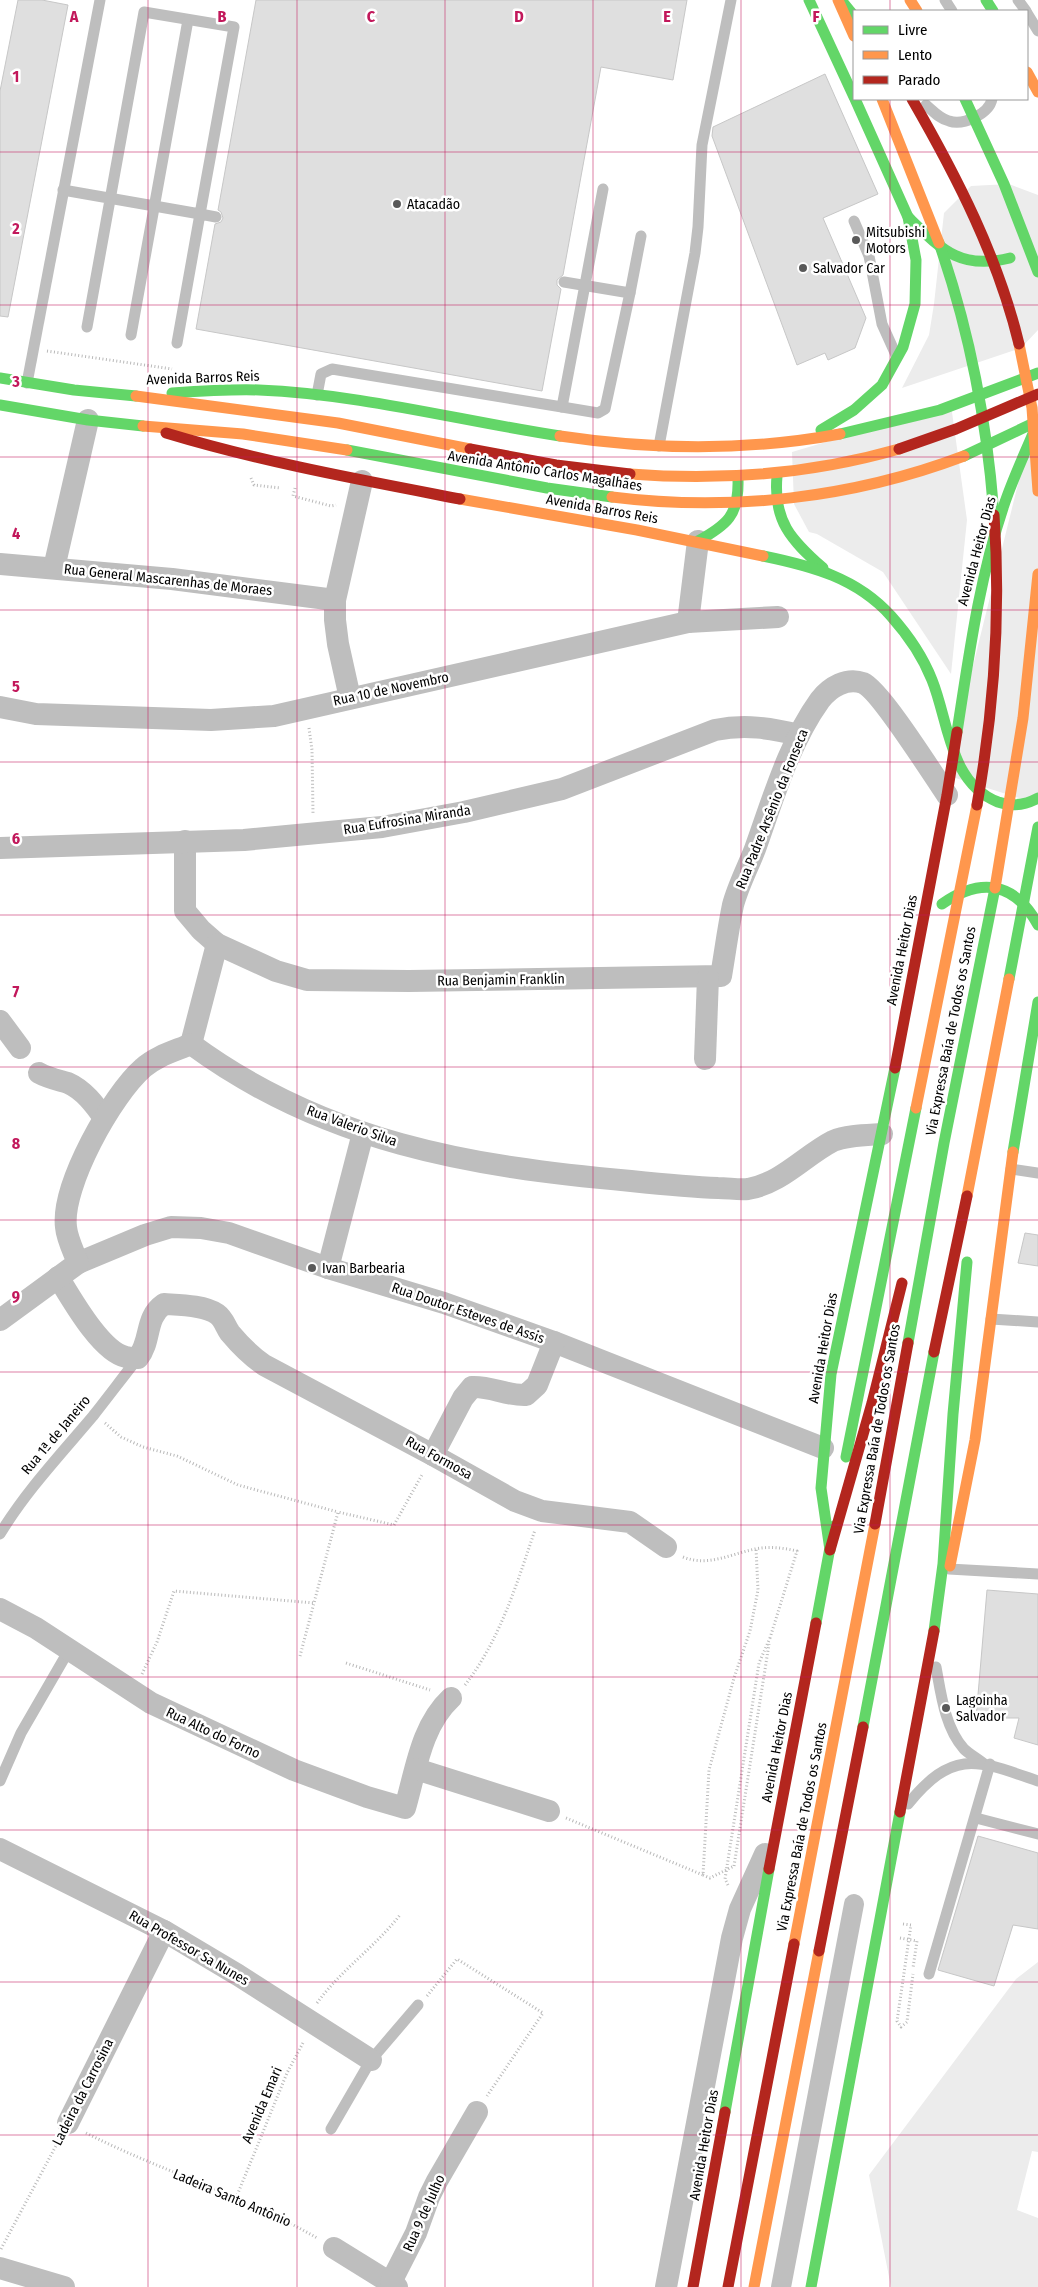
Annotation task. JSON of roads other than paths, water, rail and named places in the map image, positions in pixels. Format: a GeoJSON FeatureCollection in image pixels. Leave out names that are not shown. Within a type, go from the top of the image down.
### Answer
{"type":"FeatureCollection","features":[{"type":"Feature","properties":{"kind":"main road"},"geometry":{"type":"LineString","coordinates":[[809,0],[853,94]]}},
{"type":"Feature","properties":{"kind":"main road"},"geometry":{"type":"LineString","coordinates":[[839,0],[853,15]]}},
{"type":"Feature","properties":{"kind":"main road"},"geometry":{"type":"LineString","coordinates":[[839,0],[853,34]]}},
{"type":"Feature","properties":{"kind":"main road"},"geometry":{"type":"LineString","coordinates":[[1028,74],[1037,90]]}},
{"type":"Feature","properties":{"kind":"main road"},"geometry":{"type":"LineString","coordinates":[[824,569],[802,551],[789,536],[781,522],[775,488],[777,474],[789,455],[804,439],[849,415],[882,385],[898,359],[909,329],[916,293],[915,251],[908,217],[856,100]]}},
{"type":"Feature","properties":{"kind":"main road"},"geometry":{"type":"LineString","coordinates":[[830,1550],[856,1401],[924,1074],[984,758],[993,678],[996,542],[993,487],[985,426],[970,347],[955,290],[936,233],[882,100]]}},
{"type":"Feature","properties":{"kind":"main road"},"geometry":{"type":"LineString","coordinates":[[913,100],[956,176],[998,273],[1016,334],[1031,407],[1038,491]]}},
{"type":"Feature","properties":{"kind":"main road"},"geometry":{"type":"LineString","coordinates":[[964,100],[999,170],[1023,228],[1038,272]]}},
{"type":"Feature","properties":{"kind":"main road"},"geometry":{"type":"LineString","coordinates":[[908,217],[937,244],[952,255],[967,262],[1001,261],[1016,256],[1038,239]]}},
{"type":"Feature","properties":{"kind":"main road","name":"Avenida Barros Reis"},"geometry":{"type":"LineString","coordinates":[[136,396],[239,390],[317,395],[573,437],[659,446],[715,448],[804,439],[914,417],[1002,389],[1038,373]]}},
{"type":"Feature","properties":{"kind":"main road","name":"Avenida Barros Reis"},"geometry":{"type":"LineString","coordinates":[[0,378],[27,383],[280,414]]}},
{"type":"Feature","properties":{"kind":"main road","name":"Avenida Antônio Carlos Magalhães"},"geometry":{"type":"LineString","coordinates":[[280,414],[570,467],[630,474],[692,478],[751,475],[816,468],[867,458],[960,428],[1038,394]]}},
{"type":"Feature","properties":{"kind":"main road","name":"Avenida Barros Reis"},"geometry":{"type":"LineString","coordinates":[[0,405],[88,420],[277,438]]}},
{"type":"Feature","properties":{"kind":"main road","name":"Avenida Antônio Carlos Magalhães"},"geometry":{"type":"LineString","coordinates":[[277,438],[511,483],[626,500],[688,504],[750,502],[819,495],[871,484],[968,454],[1038,422]]}},
{"type":"Feature","properties":{"kind":"main road","name":"Avenida Heitor Dias"},"geometry":{"type":"LineString","coordinates":[[693,2287],[776,1830],[830,1550],[821,1488],[822,1448],[831,1374],[882,1134],[947,795],[976,608],[1004,504],[1038,422]]}},
{"type":"Feature","properties":{"kind":"main road","name":"Avenida Barros Reis"},"geometry":{"type":"LineString","coordinates":[[143,426],[222,450],[362,481],[698,542],[824,569],[872,597],[895,620],[912,642],[926,665],[938,693],[954,754]]}},
{"type":"Feature","properties":{"kind":"main road"},"geometry":{"type":"LineString","coordinates":[[698,542],[722,528],[731,519],[737,506],[738,478],[728,461],[715,448]]}},
{"type":"Feature","properties":{"kind":"main road","name":"Via Expressa Baía de Todos os Santos"},"geometry":{"type":"LineString","coordinates":[[728,2287],[772,2051],[832,1755],[945,1140],[1012,794],[1034,637],[1038,574]]}},
{"type":"Feature","properties":{"kind":"main road"},"geometry":{"type":"LineString","coordinates":[[954,754],[964,775],[980,794],[994,802],[1012,805],[1029,804],[1038,798]]}},
{"type":"Feature","properties":{"kind":"main road"},"geometry":{"type":"LineString","coordinates":[[754,2287],[943,1304],[978,1146],[1038,827]]}},
{"type":"Feature","properties":{"kind":"main road"},"geometry":{"type":"LineString","coordinates":[[922,926],[950,898],[971,887],[987,885],[1006,890],[1022,899],[1034,915],[1038,925]]}},
{"type":"Feature","properties":{"kind":"main road"},"geometry":{"type":"LineString","coordinates":[[934,1631],[962,1519],[1011,1169],[1037,1021],[1038,1002]]}},
{"type":"Feature","properties":{"kind":"main road"},"geometry":{"type":"LineString","coordinates":[[914,1243],[945,1140]]}},
{"type":"Feature","properties":{"kind":"main road"},"geometry":{"type":"LineString","coordinates":[[811,2287],[934,1631],[943,1564],[953,1414],[978,1146]]}},
{"type":"Feature","properties":{"kind":"main road"},"geometry":{"type":"LineString","coordinates":[[830,1550],[872,1403],[906,1271]]}},
{"type":"Feature","properties":{"kind":"street"},"geometry":{"type":"LineString","coordinates":[[54,568],[88,420]]}},
{"type":"Feature","properties":{"kind":"street"},"geometry":{"type":"LineString","coordinates":[[350,698],[338,644],[335,600],[362,481]]}},
{"type":"Feature","properties":{"kind":"street"},"geometry":{"type":"LineString","coordinates":[[688,622],[698,542]]}},
{"type":"Feature","properties":{"kind":"street","name":"Rua General Mascarenhas de Moraes"},"geometry":{"type":"LineString","coordinates":[[0,564],[172,579],[335,600]]}},
{"type":"Feature","properties":{"kind":"street","name":"Rua 10 de Novembro"},"geometry":{"type":"LineString","coordinates":[[0,708],[36,714],[211,720],[274,716],[688,622],[778,617]]}},
{"type":"Feature","properties":{"kind":"street","name":"Rua Padre Arsênio da Fonseca"},"geometry":{"type":"LineString","coordinates":[[708,977],[721,976],[734,903],[799,735],[821,698],[835,686],[850,681],[864,684],[887,708],[947,795]]}},
{"type":"Feature","properties":{"kind":"street","name":"Rua Eufrosina Miranda"},"geometry":{"type":"LineString","coordinates":[[0,848],[244,840],[382,826],[464,812],[562,789],[715,730],[732,727],[770,728],[799,735]]}},
{"type":"Feature","properties":{"kind":"street","name":"Rua Benjamin Franklin"},"geometry":{"type":"LineString","coordinates":[[185,841],[185,911],[201,930],[218,944],[276,971],[307,980],[409,981],[708,977]]}},
{"type":"Feature","properties":{"kind":"street"},"geometry":{"type":"LineString","coordinates":[[0,1320],[78,1263],[68,1238],[66,1213],[86,1151],[104,1118],[142,1068],[154,1060],[190,1044],[218,944]]}},
{"type":"Feature","properties":{"kind":"street"},"geometry":{"type":"LineString","coordinates":[[705,1059],[708,977]]}},
{"type":"Feature","properties":{"kind":"street"},"geometry":{"type":"LineString","coordinates":[[0,1021],[20,1048]]}},
{"type":"Feature","properties":{"kind":"street","name":"Rua Valerio Silva"},"geometry":{"type":"LineString","coordinates":[[190,1044],[223,1068],[262,1089],[312,1113],[363,1133],[434,1154],[504,1166],[603,1179],[692,1187],[746,1189],[760,1186],[776,1179],[834,1141],[882,1134]]}},
{"type":"Feature","properties":{"kind":"street"},"geometry":{"type":"LineString","coordinates":[[38,1073],[51,1080],[69,1084],[89,1098],[104,1118]]}},
{"type":"Feature","properties":{"kind":"street"},"geometry":{"type":"LineString","coordinates":[[328,1268],[363,1133]]}},
{"type":"Feature","properties":{"kind":"street","name":"Rua Doutor Esteves de Assis"},"geometry":{"type":"LineString","coordinates":[[78,1263],[145,1235],[171,1227],[201,1228],[229,1233],[328,1268],[444,1303],[554,1342],[822,1448]]}},
{"type":"Feature","properties":{"kind":"street"},"geometry":{"type":"LineString","coordinates":[[58,1277],[95,1332],[116,1353],[126,1358],[138,1358]]}},
{"type":"Feature","properties":{"kind":"street","name":"Rua Formosa"},"geometry":{"type":"LineString","coordinates":[[138,1358],[144,1349],[155,1310],[164,1304],[207,1310],[215,1313],[223,1320],[229,1332],[254,1358],[433,1454],[515,1501],[542,1510],[630,1522],[666,1547]]}},
{"type":"Feature","properties":{"kind":"street"},"geometry":{"type":"LineString","coordinates":[[433,1454],[463,1398],[472,1387],[483,1386],[512,1394],[526,1394],[537,1385],[554,1342]]}},
{"type":"Feature","properties":{"kind":"street","name":"Rua Alto do Forno"},"geometry":{"type":"LineString","coordinates":[[0,1609],[36,1628],[133,1692],[189,1722],[294,1770],[367,1797],[404,1808],[422,1744],[438,1710],[451,1698]]}},
{"type":"Feature","properties":{"kind":"street"},"geometry":{"type":"LineString","coordinates":[[416,1769],[549,1811]]}},
{"type":"Feature","properties":{"kind":"street"},"geometry":{"type":"LineString","coordinates":[[666,2287],[732,1938],[740,1909],[776,1830]]}},
{"type":"Feature","properties":{"kind":"street","name":"Rua Professor Sa Nunes"},"geometry":{"type":"LineString","coordinates":[[0,1849],[164,1932],[372,2060]]}},
{"type":"Feature","properties":{"kind":"street","name":"Ladeira da Carrosina"},"geometry":{"type":"LineString","coordinates":[[68,2123],[164,1932]]}},
{"type":"Feature","properties":{"kind":"street","name":"Rua 9 de Julho"},"geometry":{"type":"LineString","coordinates":[[394,2285],[437,2181],[477,2112]]}},
{"type":"Feature","properties":{"kind":"street"},"geometry":{"type":"LineString","coordinates":[[334,2248],[394,2285]]}},
{"type":"Feature","properties":{"kind":"street"},"geometry":{"type":"LineString","coordinates":[[0,2268],[64,2287]]}},
{"type":"Feature","properties":{"kind":"lane"},"geometry":{"type":"LineString","coordinates":[[27,383],[100,0]]}},
{"type":"Feature","properties":{"kind":"lane"},"geometry":{"type":"LineString","coordinates":[[659,446],[698,226],[702,145],[732,0]]}},
{"type":"Feature","properties":{"kind":"lane"},"geometry":{"type":"LineString","coordinates":[[827,0],[853,30]]}},
{"type":"Feature","properties":{"kind":"lane"},"geometry":{"type":"LineString","coordinates":[[87,327],[144,12],[234,27],[177,343]]}},
{"type":"Feature","properties":{"kind":"lane"},"geometry":{"type":"LineString","coordinates":[[1028,15],[1038,31]]}},
{"type":"Feature","properties":{"kind":"lane"},"geometry":{"type":"LineString","coordinates":[[131,335],[188,20]]}},
{"type":"Feature","properties":{"kind":"lane"},"geometry":{"type":"LineString","coordinates":[[920,100],[937,115],[950,122],[964,121],[983,113],[992,100]]}},
{"type":"Feature","properties":{"kind":"lane"},"geometry":{"type":"LineString","coordinates":[[562,408],[603,189]]}},
{"type":"Feature","properties":{"kind":"lane"},"geometry":{"type":"LineString","coordinates":[[63,190],[216,217]]}},
{"type":"Feature","properties":{"kind":"lane"},"geometry":{"type":"LineString","coordinates":[[854,221],[869,256],[882,324],[898,359]]}},
{"type":"Feature","properties":{"kind":"lane"},"geometry":{"type":"LineString","coordinates":[[317,395],[322,374],[326,370],[340,370],[562,408],[598,413],[605,410],[640,236]]}},
{"type":"Feature","properties":{"kind":"lane"},"geometry":{"type":"LineString","coordinates":[[564,282],[630,293]]}},
{"type":"Feature","properties":{"kind":"lane"},"geometry":{"type":"LineString","coordinates":[[1011,1169],[1038,1173]]}},
{"type":"Feature","properties":{"kind":"lane"},"geometry":{"type":"LineString","coordinates":[[991,1319],[1038,1322]]}},
{"type":"Feature","properties":{"kind":"lane","name":"Rua 1ª de Janeiro"},"geometry":{"type":"LineString","coordinates":[[0,1534],[11,1515],[138,1358]]}},
{"type":"Feature","properties":{"kind":"lane"},"geometry":{"type":"LineString","coordinates":[[949,1569],[1038,1574]]}},
{"type":"Feature","properties":{"kind":"lane"},"geometry":{"type":"LineString","coordinates":[[932,1643],[945,1709],[953,1730],[964,1749],[987,1764],[1038,1780]]}},
{"type":"Feature","properties":{"kind":"lane"},"geometry":{"type":"LineString","coordinates":[[0,1781],[21,1733],[69,1650]]}},
{"type":"Feature","properties":{"kind":"lane"},"geometry":{"type":"LineString","coordinates":[[900,1813],[922,1787],[947,1769],[960,1765],[987,1764]]}},
{"type":"Feature","properties":{"kind":"lane"},"geometry":{"type":"LineString","coordinates":[[930,1974],[976,1818],[987,1764]]}},
{"type":"Feature","properties":{"kind":"lane"},"geometry":{"type":"LineString","coordinates":[[976,1818],[1038,1834]]}},
{"type":"Feature","properties":{"kind":"lane"},"geometry":{"type":"LineString","coordinates":[[331,2129],[372,2060],[418,2005]]}},
{"type":"Feature","properties":{"kind":"waterway"},"geometry":{"type":"LineString","coordinates":[[781,2287],[854,1904]]}},
{"type":"Feature","properties":{"kind":"place","name":"Atacadão"},"geometry":{"type":"Point","coordinates":[397,204]}},
{"type":"Feature","properties":{"kind":"place","name":"Mitsubishi Motors"},"geometry":{"type":"Point","coordinates":[856,240]}},
{"type":"Feature","properties":{"kind":"place","name":"Salvador Car"},"geometry":{"type":"Point","coordinates":[803,268]}},
{"type":"Feature","properties":{"kind":"place","name":"Ivan Barbearia"},"geometry":{"type":"Point","coordinates":[312,1268]}},
{"type":"Feature","properties":{"kind":"place","name":"Lagoinha Salvador"},"geometry":{"type":"Point","coordinates":[946,1708]}}]}
